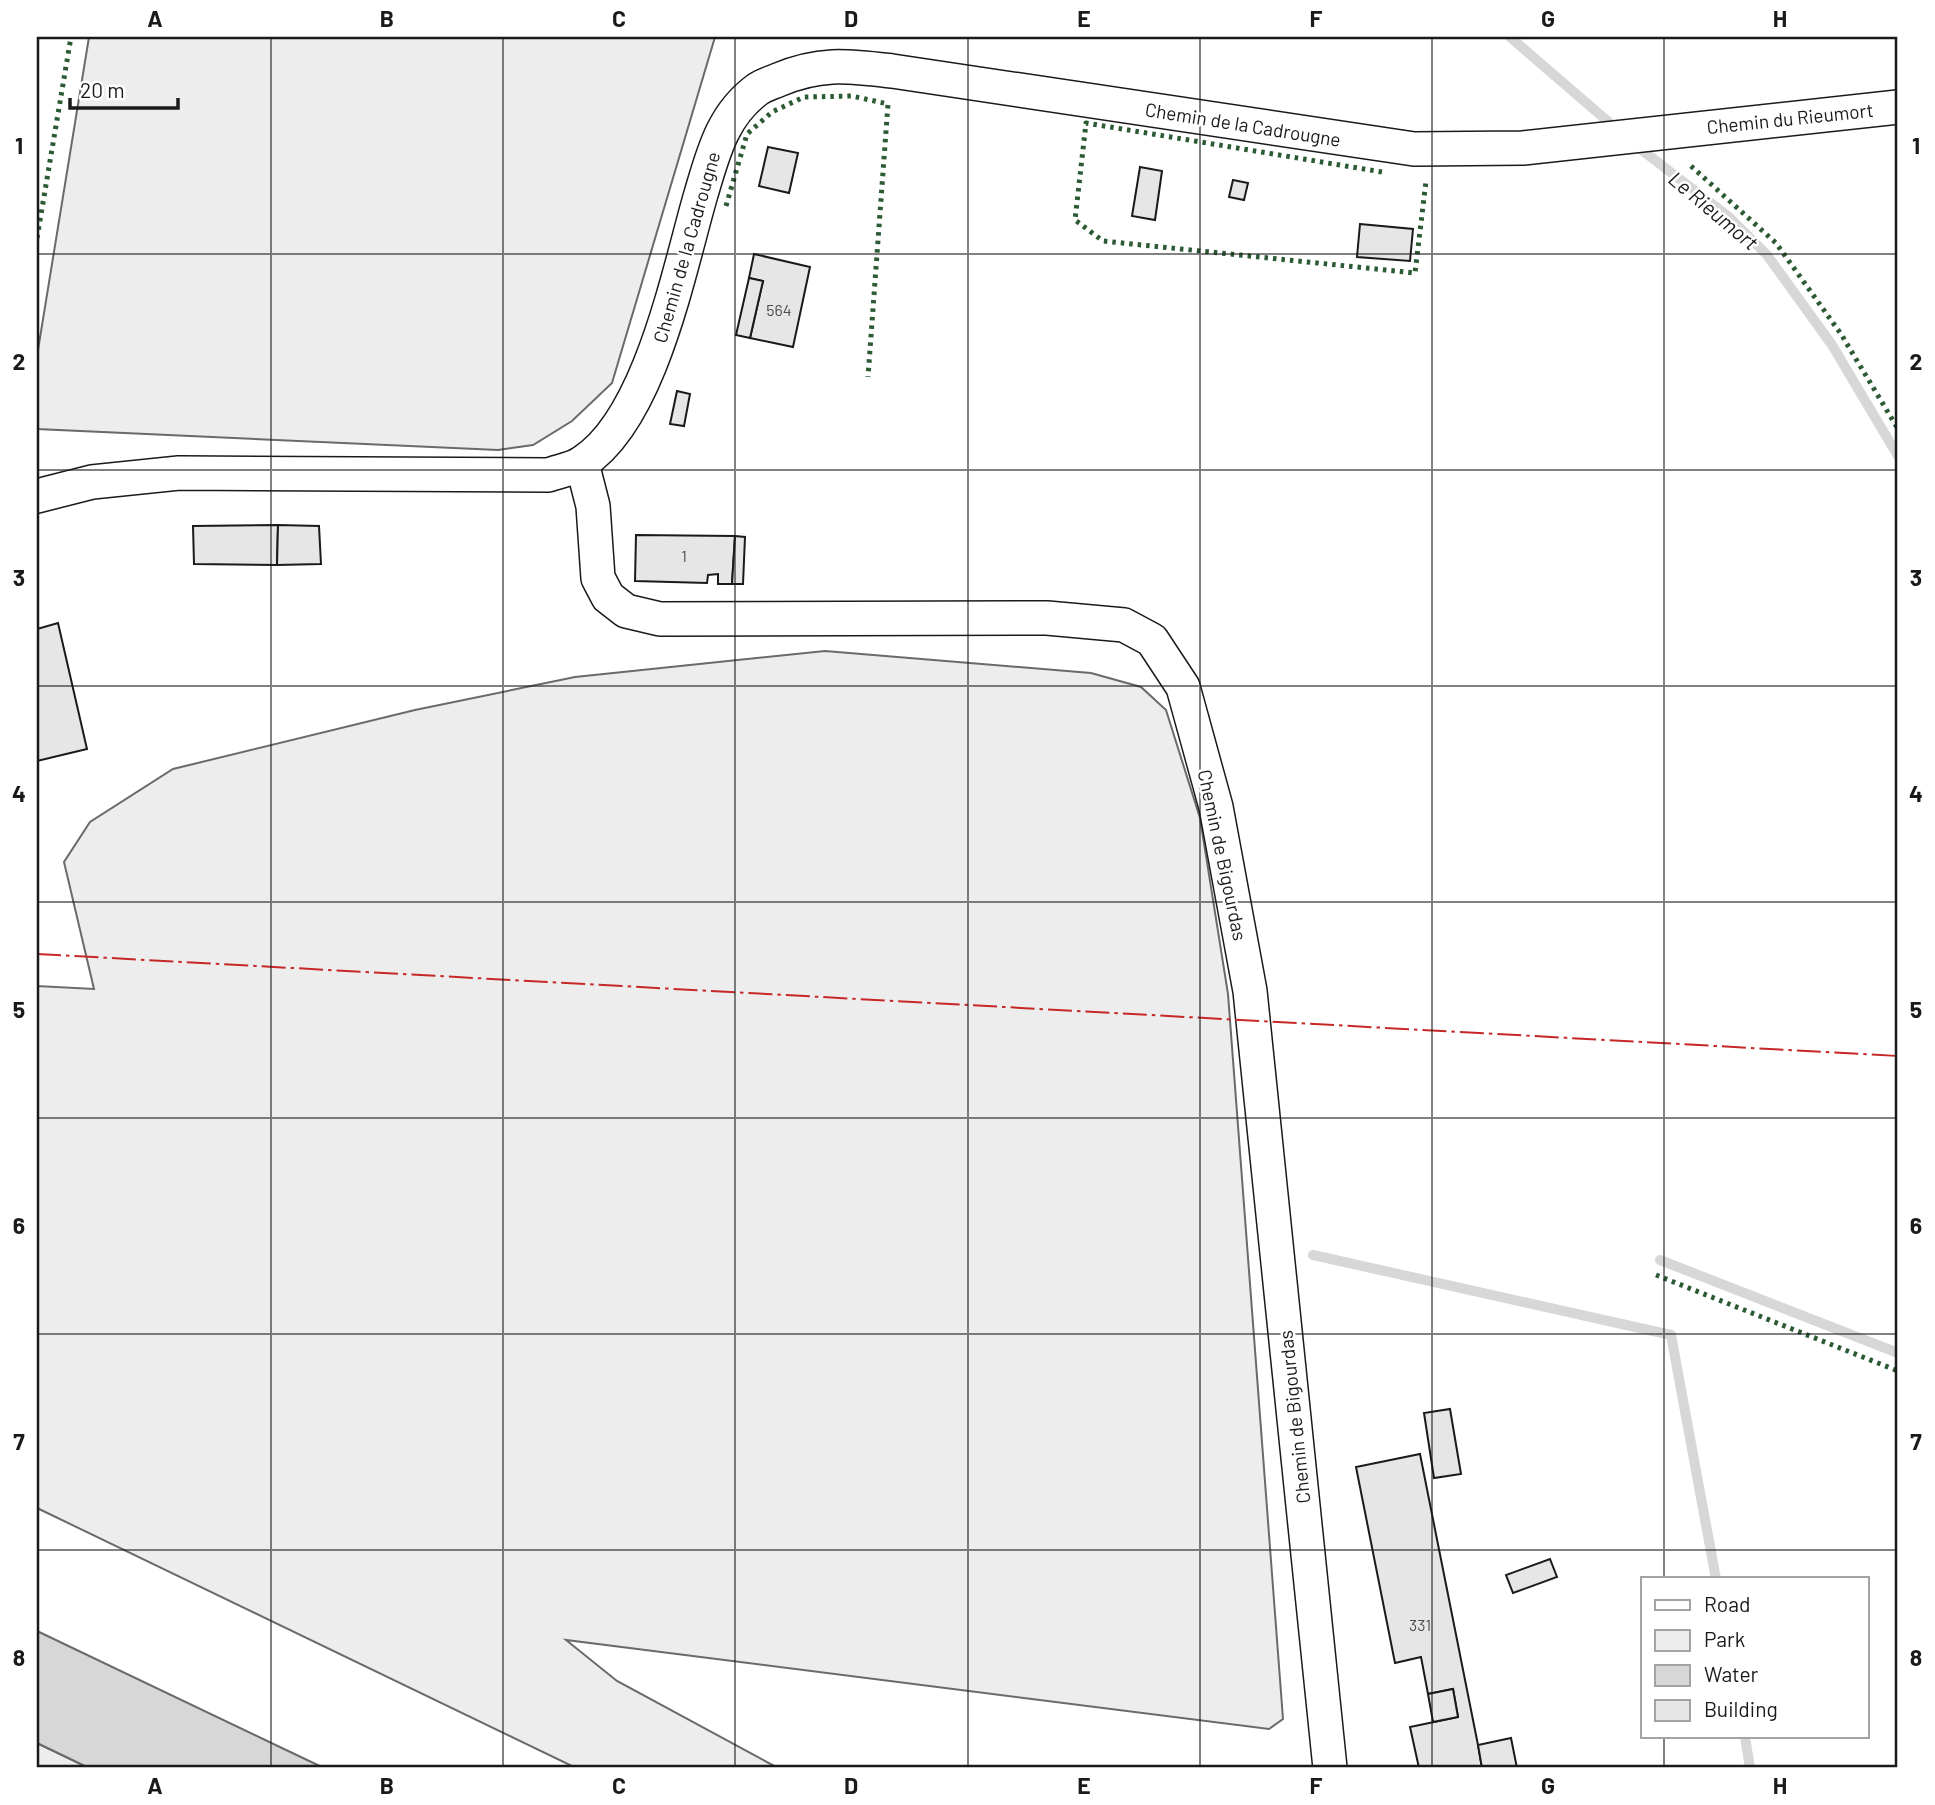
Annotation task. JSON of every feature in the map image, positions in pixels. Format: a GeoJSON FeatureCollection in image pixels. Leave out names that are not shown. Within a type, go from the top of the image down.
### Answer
{"type":"FeatureCollection","features":[{"type":"Feature","properties":{"kind":"street","name":"Chemin de la Cadrougne"},"geometry":{"type":"LineString","coordinates":[[37,496],[92,482],[179,474],[548,475],[582,463],[604,445],[634,402],[655,356],[715,145],[733,112],[760,88],[799,71],[841,65],[892,71],[1414,149],[1522,148],[1615,136]]}},
{"type":"Feature","properties":{"kind":"street","name":"Chemin du Rieumort"},"geometry":{"type":"LineString","coordinates":[[1615,136],[1898,107]]}},
{"type":"Feature","properties":{"kind":"street","name":"Chemin de Bigourdas"},"geometry":{"type":"LineString","coordinates":[[582,463],[593,506],[598,578],[608,597],[626,611],[660,620],[1047,618],[1124,625],[1152,640],[1183,687],[1216,807],[1250,991],[1330,1768]]}},
{"type":"Feature","properties":{"kind":"green space"},"geometry":{"type":"Polygon","coordinates":[[[89,37],[715,37],[612,383],[572,421],[533,445],[498,450],[37,429],[37,356],[89,37]]]}},
{"type":"Feature","properties":{"kind":"green space"},"geometry":{"type":"Polygon","coordinates":[[[825,651],[1091,673],[1141,687],[1166,710],[1200,818],[1228,994],[1283,1719],[1269,1729],[566,1640],[617,1681],[778,1768],[576,1768],[37,1508],[37,986],[94,989],[64,862],[90,822],[173,769],[415,710],[575,677],[825,651]]]}},
{"type":"Feature","properties":{"kind":"green space"},"geometry":{"type":"Polygon","coordinates":[[[37,1743],[89,1768],[37,1768],[37,1743]]]}},
{"type":"Feature","properties":{"kind":"water"},"geometry":{"type":"Polygon","coordinates":[[[37,1631],[324,1768],[89,1768],[37,1743],[37,1631]]]}},
{"type":"Feature","properties":{"kind":"building"},"geometry":{"type":"Polygon","coordinates":[[[768,147],[798,153],[789,193],[759,186],[768,147]]]}},
{"type":"Feature","properties":{"kind":"building"},"geometry":{"type":"Polygon","coordinates":[[[1140,167],[1162,171],[1155,220],[1132,216],[1140,167]]]}},
{"type":"Feature","properties":{"kind":"building"},"geometry":{"type":"Polygon","coordinates":[[[1233,180],[1248,183],[1244,200],[1229,197],[1233,180]]]}},
{"type":"Feature","properties":{"kind":"building"},"geometry":{"type":"Polygon","coordinates":[[[1360,224],[1413,229],[1410,261],[1357,257],[1360,224]]]}},
{"type":"Feature","properties":{"kind":"building"},"geometry":{"type":"Polygon","coordinates":[[[754,254],[810,267],[793,347],[750,338],[763,281],[749,278],[754,254]]]}},
{"type":"Feature","properties":{"kind":"building"},"geometry":{"type":"Polygon","coordinates":[[[749,278],[763,281],[750,338],[736,335],[749,278]]]}},
{"type":"Feature","properties":{"kind":"building"},"geometry":{"type":"Polygon","coordinates":[[[677,391],[690,394],[684,426],[670,424],[677,391]]]}},
{"type":"Feature","properties":{"kind":"building"},"geometry":{"type":"Polygon","coordinates":[[[278,525],[277,565],[194,564],[193,526],[278,525]]]}},
{"type":"Feature","properties":{"kind":"building"},"geometry":{"type":"Polygon","coordinates":[[[278,525],[319,526],[321,564],[277,565],[278,525]]]}},
{"type":"Feature","properties":{"kind":"building"},"geometry":{"type":"Polygon","coordinates":[[[636,535],[735,536],[732,584],[718,584],[718,574],[708,575],[707,583],[635,581],[636,535]]]}},
{"type":"Feature","properties":{"kind":"building"},"geometry":{"type":"Polygon","coordinates":[[[735,536],[745,537],[743,584],[732,584],[735,536]]]}},
{"type":"Feature","properties":{"kind":"building"},"geometry":{"type":"Polygon","coordinates":[[[58,623],[87,749],[37,761],[37,629],[58,623]]]}},
{"type":"Feature","properties":{"kind":"building"},"geometry":{"type":"Polygon","coordinates":[[[1450,1409],[1461,1474],[1434,1478],[1424,1413],[1450,1409]]]}},
{"type":"Feature","properties":{"kind":"building"},"geometry":{"type":"Polygon","coordinates":[[[1420,1454],[1482,1768],[1419,1768],[1410,1727],[1458,1717],[1453,1689],[1428,1694],[1421,1657],[1395,1663],[1356,1467],[1420,1454]]]}},
{"type":"Feature","properties":{"kind":"building"},"geometry":{"type":"Polygon","coordinates":[[[1550,1559],[1557,1577],[1513,1593],[1506,1575],[1550,1559]]]}},
{"type":"Feature","properties":{"kind":"building"},"geometry":{"type":"Polygon","coordinates":[[[1453,1689],[1458,1717],[1433,1722],[1428,1694],[1453,1689]]]}},
{"type":"Feature","properties":{"kind":"building"},"geometry":{"type":"Polygon","coordinates":[[[1511,1738],[1517,1768],[1482,1768],[1478,1745],[1511,1738]]]}},
{"type":"Feature","properties":{"kind":"waterway","name":"Le Rieumort"},"geometry":{"type":"LineString","coordinates":[[1510,37],[1619,131]]}},
{"type":"Feature","properties":{"kind":"waterway","name":"Le Rieumort"},"geometry":{"type":"LineString","coordinates":[[1634,144],[1729,217],[1767,255],[1832,345],[1898,456]]}},
{"type":"Feature","properties":{"kind":"waterway"},"geometry":{"type":"LineString","coordinates":[[1313,1255],[1671,1335],[1716,1577]]}},
{"type":"Feature","properties":{"kind":"waterway"},"geometry":{"type":"LineString","coordinates":[[1660,1260],[1898,1353]]}},
{"type":"Feature","properties":{"kind":"waterway"},"geometry":{"type":"LineString","coordinates":[[1745,1738],[1750,1768]]}},
{"type":"Feature","properties":{"kind":"hedge"},"geometry":{"type":"LineString","coordinates":[[37,238],[71,37]]}},
{"type":"Feature","properties":{"kind":"hedge"},"geometry":{"type":"LineString","coordinates":[[726,206],[747,134],[772,112],[804,97],[852,96],[888,104],[868,377]]}},
{"type":"Feature","properties":{"kind":"hedge"},"geometry":{"type":"LineString","coordinates":[[1382,172],[1086,123],[1075,220],[1103,241],[1415,273],[1426,181]]}},
{"type":"Feature","properties":{"kind":"hedge"},"geometry":{"type":"LineString","coordinates":[[1691,166],[1776,243],[1841,334],[1898,429]]}},
{"type":"Feature","properties":{"kind":"hedge"},"geometry":{"type":"LineString","coordinates":[[1656,1275],[1898,1371]]}},
{"type":"Feature","properties":{"kind":"power"},"geometry":{"type":"LineString","coordinates":[[37,954],[1898,1056]]}}]}
